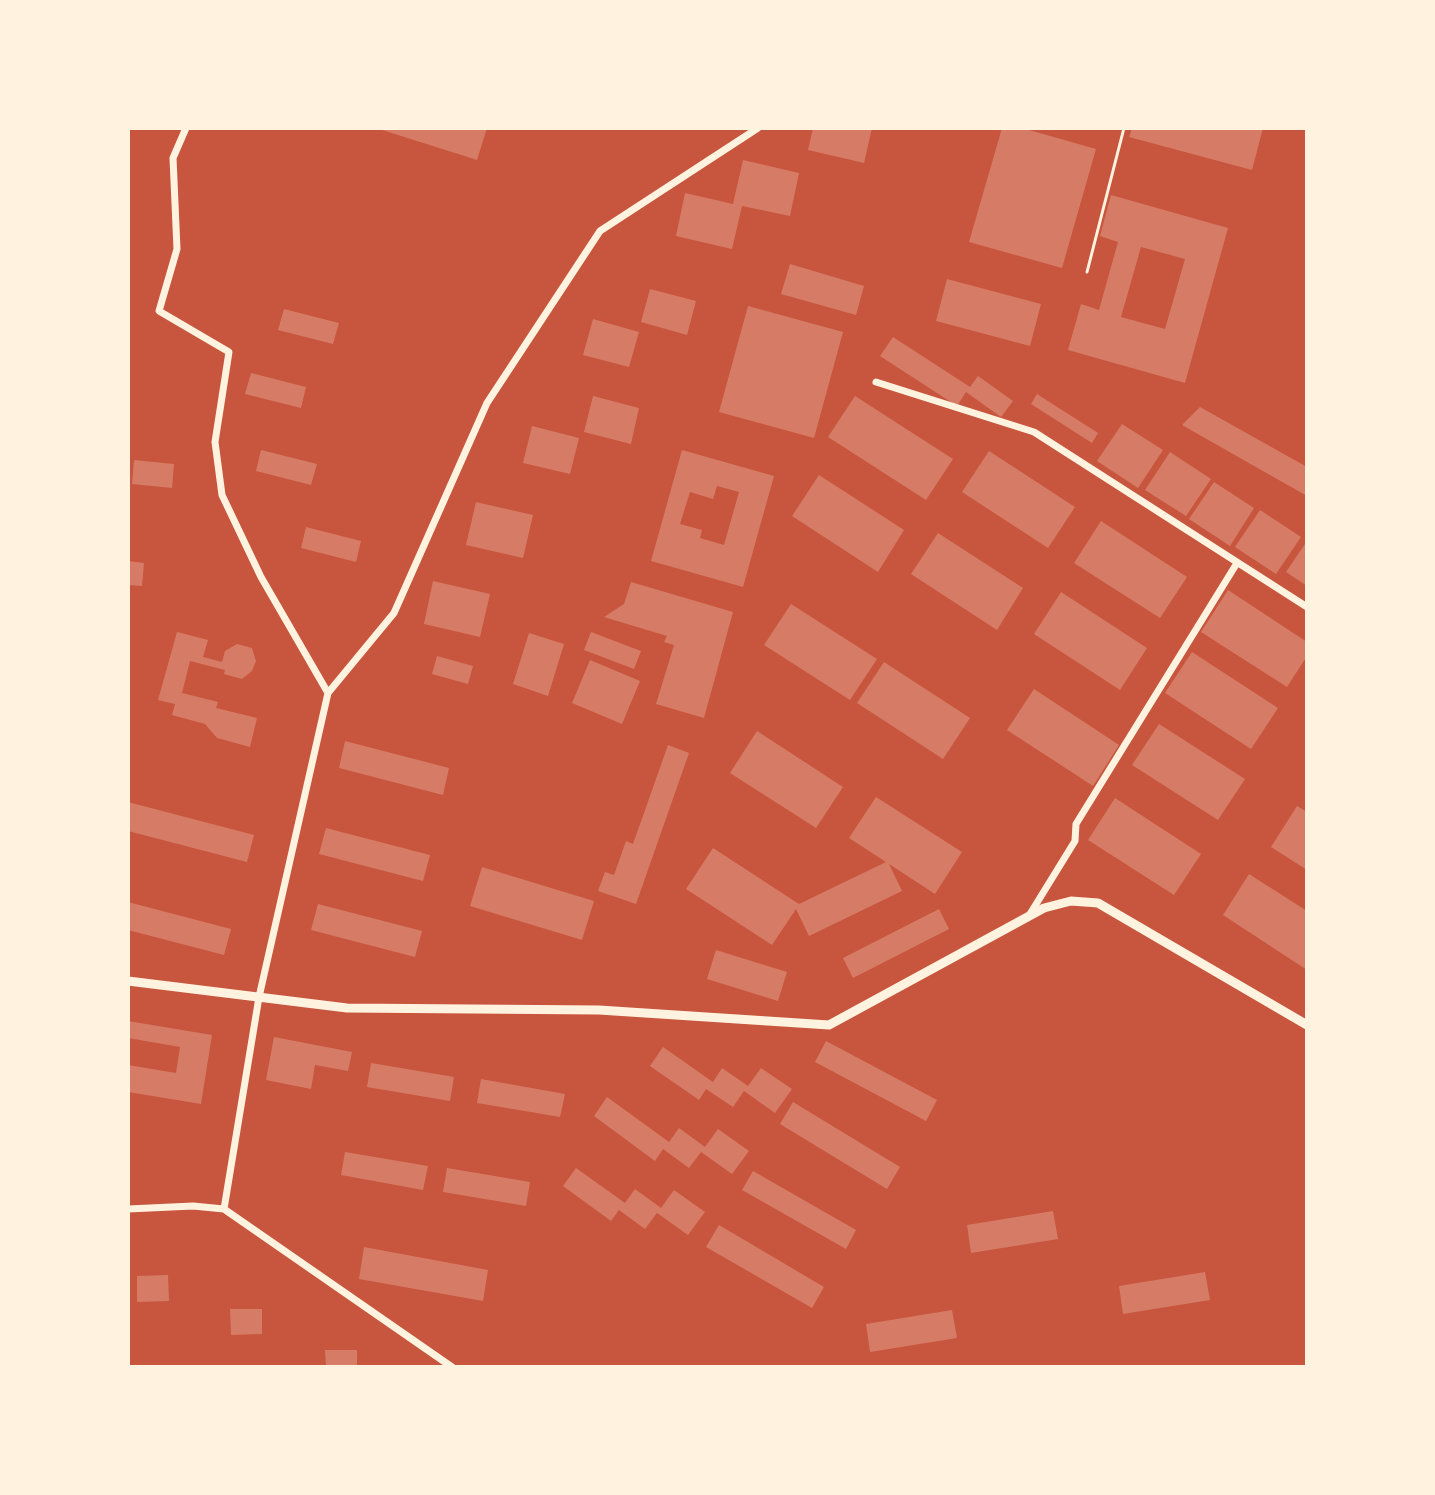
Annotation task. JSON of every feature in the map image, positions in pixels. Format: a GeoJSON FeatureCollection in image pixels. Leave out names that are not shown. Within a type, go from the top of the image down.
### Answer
{"type":"FeatureCollection","features":[{"type":"Feature","properties":{"kind":"street"},"geometry":{"type":"LineString","coordinates":[[186,128],[173,158],[177,249],[159,311],[229,352],[215,442],[222,495],[261,577],[328,693]]}},
{"type":"Feature","properties":{"kind":"street"},"geometry":{"type":"LineString","coordinates":[[224,1209],[259,997],[328,693],[394,613],[487,403],[600,231],[758,128]]}},
{"type":"Feature","properties":{"kind":"street"},"geometry":{"type":"LineString","coordinates":[[876,382],[1034,432],[1307,607]]}},
{"type":"Feature","properties":{"kind":"street"},"geometry":{"type":"LineString","coordinates":[[1028,916],[1075,841],[1076,824],[1237,563]]}},
{"type":"Feature","properties":{"kind":"street"},"geometry":{"type":"LineString","coordinates":[[128,981],[347,1008],[599,1010],[829,1025],[1028,916],[1071,901],[1098,903],[1307,1025]]}},
{"type":"Feature","properties":{"kind":"street"},"geometry":{"type":"LineString","coordinates":[[128,1209],[193,1206],[224,1209],[452,1367]]}},
{"type":"Feature","properties":{"kind":"lane"},"geometry":{"type":"LineString","coordinates":[[1087,272],[1124,128]]}},
{"type":"Feature","properties":{"kind":"building"},"geometry":{"type":"Polygon","coordinates":[[[376,128],[487,128],[477,160],[376,128]]]}},
{"type":"Feature","properties":{"kind":"building"},"geometry":{"type":"Polygon","coordinates":[[[813,128],[872,128],[864,163],[808,150],[813,128]]]}},
{"type":"Feature","properties":{"kind":"building"},"geometry":{"type":"Polygon","coordinates":[[[1002,128],[1022,128],[1096,149],[1062,268],[969,242],[1002,128]]]}},
{"type":"Feature","properties":{"kind":"building"},"geometry":{"type":"Polygon","coordinates":[[[1132,128],[1263,128],[1252,170],[1129,137],[1132,128]]]}},
{"type":"Feature","properties":{"kind":"building"},"geometry":{"type":"Polygon","coordinates":[[[743,160],[799,173],[790,216],[742,206],[732,249],[676,236],[685,193],[733,204],[743,160]]]}},
{"type":"Feature","properties":{"kind":"building"},"geometry":{"type":"Polygon","coordinates":[[[1111,195],[1228,228],[1185,383],[1068,350],[1081,304],[1099,310],[1118,242],[1100,236],[1111,195]],[[1141,247],[1121,317],[1165,329],[1185,259],[1141,247]]]}},
{"type":"Feature","properties":{"kind":"building"},"geometry":{"type":"Polygon","coordinates":[[[790,264],[864,286],[856,315],[781,294],[790,264]]]}},
{"type":"Feature","properties":{"kind":"building"},"geometry":{"type":"Polygon","coordinates":[[[947,279],[1041,304],[1030,346],[936,321],[947,279]]]}},
{"type":"Feature","properties":{"kind":"building"},"geometry":{"type":"Polygon","coordinates":[[[650,289],[696,301],[687,335],[641,322],[650,289]]]}},
{"type":"Feature","properties":{"kind":"building"},"geometry":{"type":"Polygon","coordinates":[[[748,306],[843,332],[814,438],[719,412],[748,306]]]}},
{"type":"Feature","properties":{"kind":"building"},"geometry":{"type":"Polygon","coordinates":[[[284,309],[339,323],[333,344],[278,330],[284,309]]]}},
{"type":"Feature","properties":{"kind":"building"},"geometry":{"type":"Polygon","coordinates":[[[593,319],[639,332],[629,367],[583,355],[593,319]]]}},
{"type":"Feature","properties":{"kind":"building"},"geometry":{"type":"Polygon","coordinates":[[[893,337],[970,387],[978,376],[1013,401],[1001,417],[966,392],[957,406],[880,356],[893,337]]]}},
{"type":"Feature","properties":{"kind":"building"},"geometry":{"type":"Polygon","coordinates":[[[251,373],[306,387],[301,408],[245,394],[251,373]]]}},
{"type":"Feature","properties":{"kind":"building"},"geometry":{"type":"Polygon","coordinates":[[[1037,394],[1098,433],[1092,443],[1031,404],[1037,394]]]}},
{"type":"Feature","properties":{"kind":"building"},"geometry":{"type":"Polygon","coordinates":[[[593,396],[639,408],[631,444],[584,432],[593,396]]]}},
{"type":"Feature","properties":{"kind":"building"},"geometry":{"type":"Polygon","coordinates":[[[855,396],[953,459],[926,500],[828,437],[855,396]]]}},
{"type":"Feature","properties":{"kind":"building"},"geometry":{"type":"Polygon","coordinates":[[[1200,407],[1307,467],[1307,496],[1182,425],[1200,407]]]}},
{"type":"Feature","properties":{"kind":"building"},"geometry":{"type":"Polygon","coordinates":[[[1122,424],[1163,450],[1138,488],[1097,461],[1122,424]]]}},
{"type":"Feature","properties":{"kind":"building"},"geometry":{"type":"Polygon","coordinates":[[[532,426],[579,438],[570,474],[523,463],[532,426]]]}},
{"type":"Feature","properties":{"kind":"building"},"geometry":{"type":"Polygon","coordinates":[[[261,450],[317,464],[311,485],[256,471],[261,450]]]}},
{"type":"Feature","properties":{"kind":"building"},"geometry":{"type":"Polygon","coordinates":[[[682,450],[774,476],[743,587],[651,561],[682,450]],[[717,486],[713,499],[690,492],[680,524],[702,530],[700,538],[724,545],[739,492],[717,486]]]}},
{"type":"Feature","properties":{"kind":"building"},"geometry":{"type":"Polygon","coordinates":[[[989,451],[1075,507],[1048,548],[962,492],[989,451]]]}},
{"type":"Feature","properties":{"kind":"building"},"geometry":{"type":"Polygon","coordinates":[[[1170,452],[1211,479],[1186,516],[1145,490],[1170,452]]]}},
{"type":"Feature","properties":{"kind":"building"},"geometry":{"type":"Polygon","coordinates":[[[134,460],[174,464],[172,488],[132,484],[134,460]]]}},
{"type":"Feature","properties":{"kind":"building"},"geometry":{"type":"Polygon","coordinates":[[[819,475],[904,530],[878,572],[792,516],[819,475]]]}},
{"type":"Feature","properties":{"kind":"building"},"geometry":{"type":"Polygon","coordinates":[[[1214,482],[1254,508],[1230,546],[1189,519],[1214,482]]]}},
{"type":"Feature","properties":{"kind":"building"},"geometry":{"type":"Polygon","coordinates":[[[476,502],[533,515],[523,558],[466,545],[476,502]]]}},
{"type":"Feature","properties":{"kind":"building"},"geometry":{"type":"Polygon","coordinates":[[[1260,510],[1301,537],[1276,574],[1235,547],[1260,510]]]}},
{"type":"Feature","properties":{"kind":"building"},"geometry":{"type":"Polygon","coordinates":[[[1101,521],[1187,577],[1160,618],[1074,563],[1101,521]]]}},
{"type":"Feature","properties":{"kind":"building"},"geometry":{"type":"Polygon","coordinates":[[[306,527],[361,541],[356,562],[301,548],[306,527]]]}},
{"type":"Feature","properties":{"kind":"building"},"geometry":{"type":"Polygon","coordinates":[[[938,533],[1023,588],[997,630],[911,574],[938,533]]]}},
{"type":"Feature","properties":{"kind":"building"},"geometry":{"type":"Polygon","coordinates":[[[1307,541],[1307,586],[1286,572],[1307,541]]]}},
{"type":"Feature","properties":{"kind":"building"},"geometry":{"type":"Polygon","coordinates":[[[128,561],[144,563],[142,586],[128,585],[128,561]]]}},
{"type":"Feature","properties":{"kind":"building"},"geometry":{"type":"Polygon","coordinates":[[[433,581],[490,594],[480,637],[424,624],[433,581]]]}},
{"type":"Feature","properties":{"kind":"building"},"geometry":{"type":"Polygon","coordinates":[[[631,582],[733,612],[704,718],[656,704],[674,645],[664,642],[667,636],[604,617],[624,604],[631,582]]]}},
{"type":"Feature","properties":{"kind":"building"},"geometry":{"type":"Polygon","coordinates":[[[1228,590],[1307,642],[1307,656],[1287,687],[1201,632],[1228,590]]]}},
{"type":"Feature","properties":{"kind":"building"},"geometry":{"type":"Polygon","coordinates":[[[1061,592],[1147,648],[1120,690],[1034,634],[1061,592]]]}},
{"type":"Feature","properties":{"kind":"building"},"geometry":{"type":"Polygon","coordinates":[[[791,604],[877,659],[850,700],[764,645],[791,604]]]}},
{"type":"Feature","properties":{"kind":"building"},"geometry":{"type":"Polygon","coordinates":[[[177,632],[208,640],[203,657],[222,662],[225,651],[237,644],[252,648],[256,661],[252,671],[242,679],[224,674],[225,670],[190,661],[182,693],[218,702],[216,708],[257,718],[250,747],[217,738],[205,724],[172,715],[175,704],[158,700],[177,632]]]}},
{"type":"Feature","properties":{"kind":"building"},"geometry":{"type":"Polygon","coordinates":[[[591,632],[641,651],[634,669],[584,650],[591,632]]]}},
{"type":"Feature","properties":{"kind":"building"},"geometry":{"type":"Polygon","coordinates":[[[529,633],[564,644],[548,696],[513,684],[529,633]]]}},
{"type":"Feature","properties":{"kind":"building"},"geometry":{"type":"Polygon","coordinates":[[[1192,652],[1278,708],[1251,749],[1165,693],[1192,652]]]}},
{"type":"Feature","properties":{"kind":"building"},"geometry":{"type":"Polygon","coordinates":[[[437,656],[473,666],[468,684],[432,674],[437,656]]]}},
{"type":"Feature","properties":{"kind":"building"},"geometry":{"type":"Polygon","coordinates":[[[590,660],[640,681],[622,724],[572,703],[590,660]]]}},
{"type":"Feature","properties":{"kind":"building"},"geometry":{"type":"Polygon","coordinates":[[[884,662],[970,718],[943,759],[857,703],[884,662]]]}},
{"type":"Feature","properties":{"kind":"building"},"geometry":{"type":"Polygon","coordinates":[[[1034,689],[1119,745],[1093,786],[1007,730],[1034,689]]]}},
{"type":"Feature","properties":{"kind":"building"},"geometry":{"type":"Polygon","coordinates":[[[1159,724],[1245,779],[1218,820],[1132,765],[1159,724]]]}},
{"type":"Feature","properties":{"kind":"building"},"geometry":{"type":"Polygon","coordinates":[[[757,731],[843,787],[816,828],[730,773],[757,731]]]}},
{"type":"Feature","properties":{"kind":"building"},"geometry":{"type":"Polygon","coordinates":[[[345,741],[449,768],[443,795],[339,768],[345,741]]]}},
{"type":"Feature","properties":{"kind":"building"},"geometry":{"type":"Polygon","coordinates":[[[668,745],[689,753],[636,904],[598,891],[605,872],[614,875],[626,841],[633,844],[668,745]]]}},
{"type":"Feature","properties":{"kind":"building"},"geometry":{"type":"Polygon","coordinates":[[[876,797],[962,852],[935,894],[889,864],[902,891],[809,936],[796,909],[772,945],[686,889],[713,848],[799,904],[886,862],[849,838],[876,797]]]}},
{"type":"Feature","properties":{"kind":"building"},"geometry":{"type":"Polygon","coordinates":[[[1115,798],[1201,854],[1174,895],[1088,840],[1115,798]]]}},
{"type":"Feature","properties":{"kind":"building"},"geometry":{"type":"Polygon","coordinates":[[[128,802],[254,835],[247,862],[128,831],[128,802]]]}},
{"type":"Feature","properties":{"kind":"building"},"geometry":{"type":"Polygon","coordinates":[[[1297,806],[1307,812],[1307,870],[1271,847],[1297,806]]]}},
{"type":"Feature","properties":{"kind":"building"},"geometry":{"type":"Polygon","coordinates":[[[326,828],[430,855],[423,881],[319,854],[326,828]]]}},
{"type":"Feature","properties":{"kind":"building"},"geometry":{"type":"Polygon","coordinates":[[[482,867],[594,901],[582,940],[470,906],[482,867]]]}},
{"type":"Feature","properties":{"kind":"building"},"geometry":{"type":"Polygon","coordinates":[[[1249,874],[1307,911],[1307,970],[1223,915],[1249,874]]]}},
{"type":"Feature","properties":{"kind":"building"},"geometry":{"type":"Polygon","coordinates":[[[128,902],[231,929],[224,955],[128,930],[128,902]]]}},
{"type":"Feature","properties":{"kind":"building"},"geometry":{"type":"Polygon","coordinates":[[[318,904],[422,931],[415,957],[311,930],[318,904]]]}},
{"type":"Feature","properties":{"kind":"building"},"geometry":{"type":"Polygon","coordinates":[[[939,909],[949,929],[853,978],[843,958],[939,909]]]}},
{"type":"Feature","properties":{"kind":"building"},"geometry":{"type":"Polygon","coordinates":[[[716,950],[787,972],[778,1001],[707,979],[716,950]]]}},
{"type":"Feature","properties":{"kind":"building"},"geometry":{"type":"Polygon","coordinates":[[[128,1021],[212,1035],[201,1104],[128,1092],[128,1065],[176,1073],[180,1047],[128,1038],[128,1021]]]}},
{"type":"Feature","properties":{"kind":"building"},"geometry":{"type":"Polygon","coordinates":[[[274,1037],[352,1052],[348,1071],[315,1065],[311,1089],[266,1080],[274,1037]]]}},
{"type":"Feature","properties":{"kind":"building"},"geometry":{"type":"Polygon","coordinates":[[[826,1041],[937,1100],[926,1121],[815,1062],[826,1041]]]}},
{"type":"Feature","properties":{"kind":"building"},"geometry":{"type":"Polygon","coordinates":[[[663,1047],[713,1082],[722,1068],[748,1086],[761,1068],[792,1089],[775,1113],[744,1091],[733,1107],[706,1089],[699,1100],[650,1066],[663,1047]]]}},
{"type":"Feature","properties":{"kind":"building"},"geometry":{"type":"Polygon","coordinates":[[[371,1063],[454,1077],[450,1101],[367,1087],[371,1063]]]}},
{"type":"Feature","properties":{"kind":"building"},"geometry":{"type":"Polygon","coordinates":[[[481,1079],[565,1094],[560,1117],[477,1103],[481,1079]]]}},
{"type":"Feature","properties":{"kind":"building"},"geometry":{"type":"Polygon","coordinates":[[[607,1097],[669,1142],[679,1128],[705,1147],[718,1129],[749,1151],[732,1174],[701,1152],[689,1168],[663,1149],[655,1161],[594,1116],[607,1097]]]}},
{"type":"Feature","properties":{"kind":"building"},"geometry":{"type":"Polygon","coordinates":[[[793,1102],[900,1167],[887,1189],[780,1124],[793,1102]]]}},
{"type":"Feature","properties":{"kind":"building"},"geometry":{"type":"Polygon","coordinates":[[[345,1152],[428,1166],[423,1190],[341,1175],[345,1152]]]}},
{"type":"Feature","properties":{"kind":"building"},"geometry":{"type":"Polygon","coordinates":[[[447,1168],[530,1182],[526,1206],[443,1192],[447,1168]]]}},
{"type":"Feature","properties":{"kind":"building"},"geometry":{"type":"Polygon","coordinates":[[[576,1168],[625,1203],[635,1189],[661,1208],[674,1190],[705,1212],[688,1235],[657,1213],[645,1229],[619,1210],[611,1221],[563,1186],[576,1168]]]}},
{"type":"Feature","properties":{"kind":"building"},"geometry":{"type":"Polygon","coordinates":[[[753,1171],[856,1230],[846,1249],[742,1190],[753,1171]]]}},
{"type":"Feature","properties":{"kind":"building"},"geometry":{"type":"Polygon","coordinates":[[[1053,1211],[1058,1239],[971,1253],[967,1225],[1053,1211]]]}},
{"type":"Feature","properties":{"kind":"building"},"geometry":{"type":"Polygon","coordinates":[[[719,1225],[824,1287],[812,1308],[706,1247],[719,1225]]]}},
{"type":"Feature","properties":{"kind":"building"},"geometry":{"type":"Polygon","coordinates":[[[364,1247],[488,1270],[483,1301],[359,1279],[364,1247]]]}},
{"type":"Feature","properties":{"kind":"building"},"geometry":{"type":"Polygon","coordinates":[[[1205,1272],[1210,1300],[1123,1314],[1119,1286],[1205,1272]]]}},
{"type":"Feature","properties":{"kind":"building"},"geometry":{"type":"Polygon","coordinates":[[[168,1275],[169,1301],[137,1302],[137,1276],[168,1275]]]}},
{"type":"Feature","properties":{"kind":"building"},"geometry":{"type":"Polygon","coordinates":[[[230,1309],[262,1309],[262,1334],[231,1335],[230,1309]]]}},
{"type":"Feature","properties":{"kind":"building"},"geometry":{"type":"Polygon","coordinates":[[[952,1310],[957,1338],[870,1352],[866,1324],[952,1310]]]}},
{"type":"Feature","properties":{"kind":"building"},"geometry":{"type":"Polygon","coordinates":[[[325,1350],[357,1350],[357,1367],[326,1367],[325,1350]]]}}]}
